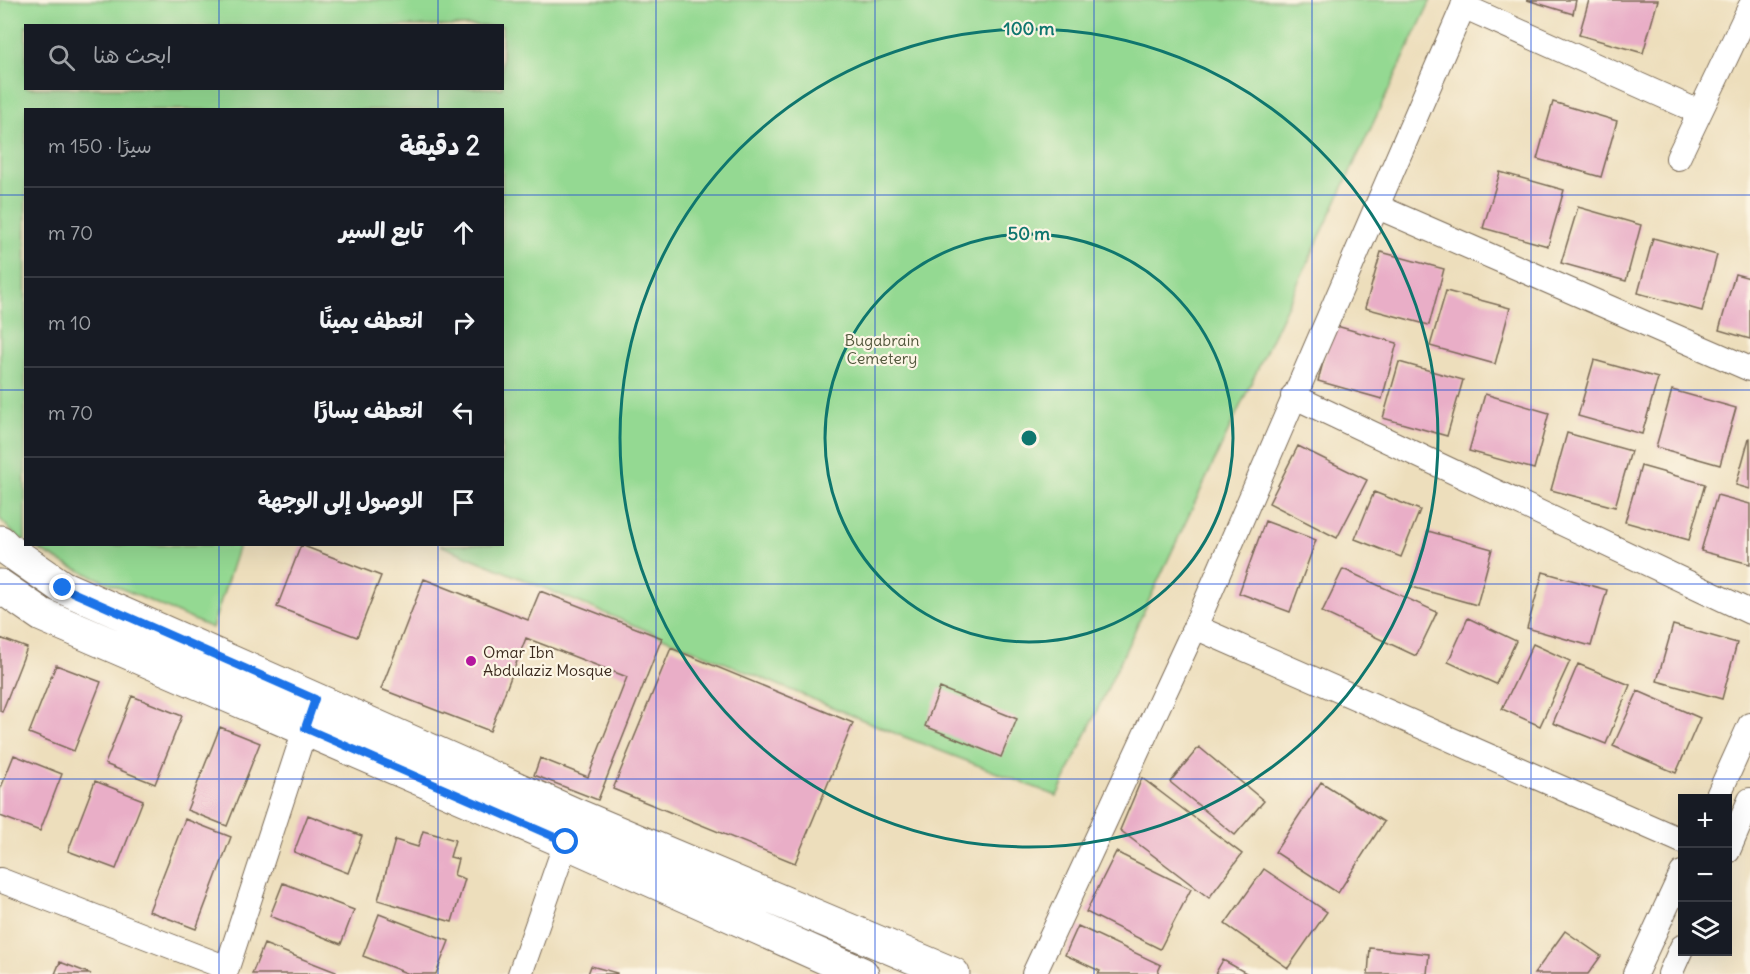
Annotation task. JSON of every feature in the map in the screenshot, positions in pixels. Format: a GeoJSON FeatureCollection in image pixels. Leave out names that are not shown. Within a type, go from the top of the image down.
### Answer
{"type":"FeatureCollection","features":[{"type":"Feature","properties":{"kind":"street"},"geometry":{"type":"LineString","coordinates":[[1034,974],[1195,627],[1464,3],[1700,112]]}},
{"type":"Feature","properties":{"kind":"street"},"geometry":{"type":"LineString","coordinates":[[1678,158],[1750,7]]}},
{"type":"Feature","properties":{"kind":"street"},"geometry":{"type":"LineString","coordinates":[[1378,207],[1750,369]]}},
{"type":"Feature","properties":{"kind":"street"},"geometry":{"type":"LineString","coordinates":[[1293,396],[1750,612]]}},
{"type":"Feature","properties":{"kind":"street"},"geometry":{"type":"LineString","coordinates":[[0,542],[6,549],[63,588],[310,714]]}},
{"type":"Feature","properties":{"kind":"street"},"geometry":{"type":"LineString","coordinates":[[0,586],[42,615],[310,714],[571,828],[953,974]]}},
{"type":"Feature","properties":{"kind":"street"},"geometry":{"type":"LineString","coordinates":[[1195,627],[1678,839]]}},
{"type":"Feature","properties":{"kind":"street"},"geometry":{"type":"LineString","coordinates":[[0,880],[226,971],[310,714]]}},
{"type":"Feature","properties":{"kind":"street"},"geometry":{"type":"LineString","coordinates":[[1719,794],[1750,725]]}},
{"type":"Feature","properties":{"kind":"street"},"geometry":{"type":"LineString","coordinates":[[1729,848],[1750,800]]}},
{"type":"Feature","properties":{"kind":"street"},"geometry":{"type":"LineString","coordinates":[[520,974],[571,828]]}},
{"type":"Feature","properties":{"kind":"street"},"geometry":{"type":"LineString","coordinates":[[571,828],[862,974]]}},
{"type":"Feature","properties":{"kind":"street"},"geometry":{"type":"LineString","coordinates":[[1635,974],[1678,884]]}},
{"type":"Feature","properties":{"kind":"street"},"geometry":{"type":"LineString","coordinates":[[1670,974],[1678,956]]}},
{"type":"Feature","properties":{"kind":"green space","name":"Bugabrain Cemetery"},"geometry":{"type":"Polygon","coordinates":[[[0,0],[1431,0],[1057,796],[897,734],[442,546],[504,546],[504,108],[24,108],[24,540],[15,535],[0,519],[0,0]]]}},
{"type":"Feature","properties":{"kind":"green space"},"geometry":{"type":"Polygon","coordinates":[[[33,546],[239,546],[212,628],[65,564],[33,546]]]}},
{"type":"Feature","properties":{"kind":"building"},"geometry":{"type":"Polygon","coordinates":[[[1527,0],[1576,0],[1573,14],[1527,0]]]}},
{"type":"Feature","properties":{"kind":"building"},"geometry":{"type":"Polygon","coordinates":[[[1589,0],[1658,0],[1643,53],[1579,35],[1589,0]]]}},
{"type":"Feature","properties":{"kind":"building"},"geometry":{"type":"Polygon","coordinates":[[[1553,102],[1617,121],[1601,177],[1537,159],[1553,102]]]}},
{"type":"Feature","properties":{"kind":"building"},"geometry":{"type":"Polygon","coordinates":[[[1500,172],[1564,190],[1548,246],[1483,228],[1500,172]]]}},
{"type":"Feature","properties":{"kind":"building"},"geometry":{"type":"Polygon","coordinates":[[[1578,207],[1641,225],[1626,281],[1561,263],[1578,207]]]}},
{"type":"Feature","properties":{"kind":"building"},"geometry":{"type":"Polygon","coordinates":[[[1653,238],[1717,255],[1702,311],[1638,293],[1653,238]]]}},
{"type":"Feature","properties":{"kind":"building"},"geometry":{"type":"Polygon","coordinates":[[[1381,252],[1444,269],[1429,325],[1365,308],[1381,252]]]}},
{"type":"Feature","properties":{"kind":"building"},"geometry":{"type":"Polygon","coordinates":[[[1735,274],[1750,278],[1750,339],[1719,330],[1735,274]]]}},
{"type":"Feature","properties":{"kind":"building"},"geometry":{"type":"Polygon","coordinates":[[[1446,291],[1510,308],[1495,364],[1430,346],[1446,291]]]}},
{"type":"Feature","properties":{"kind":"building"},"geometry":{"type":"Polygon","coordinates":[[[1333,325],[1397,343],[1382,399],[1318,381],[1333,325]]]}},
{"type":"Feature","properties":{"kind":"building"},"geometry":{"type":"Polygon","coordinates":[[[1594,360],[1658,378],[1642,434],[1578,416],[1594,360]]]}},
{"type":"Feature","properties":{"kind":"building"},"geometry":{"type":"Polygon","coordinates":[[[1399,362],[1463,380],[1447,436],[1383,418],[1399,362]]]}},
{"type":"Feature","properties":{"kind":"building"},"geometry":{"type":"Polygon","coordinates":[[[1672,390],[1736,408],[1720,465],[1656,447],[1672,390]]]}},
{"type":"Feature","properties":{"kind":"building"},"geometry":{"type":"Polygon","coordinates":[[[1485,394],[1549,413],[1534,469],[1469,451],[1485,394]]]}},
{"type":"Feature","properties":{"kind":"building"},"geometry":{"type":"Polygon","coordinates":[[[1567,433],[1631,451],[1615,507],[1551,490],[1567,433]]]}},
{"type":"Feature","properties":{"kind":"building"},"geometry":{"type":"Polygon","coordinates":[[[1750,438],[1750,489],[1736,485],[1750,438]]]}},
{"type":"Feature","properties":{"kind":"building"},"geometry":{"type":"Polygon","coordinates":[[[1298,446],[1367,480],[1337,538],[1269,503],[1298,446]]]}},
{"type":"Feature","properties":{"kind":"building"},"geometry":{"type":"Polygon","coordinates":[[[1641,466],[1705,484],[1689,540],[1625,522],[1641,466]]]}},
{"type":"Feature","properties":{"kind":"building"},"geometry":{"type":"Polygon","coordinates":[[[1374,492],[1420,510],[1401,557],[1355,539],[1374,492]]]}},
{"type":"Feature","properties":{"kind":"building"},"geometry":{"type":"Polygon","coordinates":[[[1717,495],[1750,504],[1750,564],[1701,551],[1717,495]]]}},
{"type":"Feature","properties":{"kind":"building"},"geometry":{"type":"Polygon","coordinates":[[[1265,521],[1316,540],[1290,612],[1239,593],[1265,521]]]}},
{"type":"Feature","properties":{"kind":"building"},"geometry":{"type":"Polygon","coordinates":[[[1428,531],[1492,549],[1477,605],[1412,587],[1428,531]]]}},
{"type":"Feature","properties":{"kind":"building"},"geometry":{"type":"Polygon","coordinates":[[[301,546],[381,576],[357,637],[277,607],[301,546]]]}},
{"type":"Feature","properties":{"kind":"building"},"geometry":{"type":"Polygon","coordinates":[[[1343,569],[1437,612],[1416,656],[1322,612],[1343,569]]]}},
{"type":"Feature","properties":{"kind":"building"},"geometry":{"type":"Polygon","coordinates":[[[1543,572],[1607,590],[1591,646],[1527,628],[1543,572]]]}},
{"type":"Feature","properties":{"kind":"building"},"geometry":{"type":"Polygon","coordinates":[[[424,579],[528,620],[540,591],[662,638],[598,800],[534,775],[540,758],[588,777],[627,677],[526,638],[490,731],[381,689],[424,579]]]}},
{"type":"Feature","properties":{"kind":"building"},"geometry":{"type":"Polygon","coordinates":[[[1468,618],[1516,641],[1496,684],[1448,662],[1468,618]]]}},
{"type":"Feature","properties":{"kind":"building"},"geometry":{"type":"Polygon","coordinates":[[[1673,625],[1737,643],[1722,699],[1657,681],[1673,625]]]}},
{"type":"Feature","properties":{"kind":"building"},"geometry":{"type":"Polygon","coordinates":[[[0,638],[27,648],[2,712],[0,711],[0,638]]]}},
{"type":"Feature","properties":{"kind":"building"},"geometry":{"type":"Polygon","coordinates":[[[1533,644],[1570,661],[1540,726],[1502,709],[1533,644]]]}},
{"type":"Feature","properties":{"kind":"building"},"geometry":{"type":"Polygon","coordinates":[[[671,648],[853,723],[795,863],[613,789],[671,648]]]}},
{"type":"Feature","properties":{"kind":"building"},"geometry":{"type":"Polygon","coordinates":[[[1578,664],[1630,685],[1606,744],[1553,723],[1578,664]]]}},
{"type":"Feature","properties":{"kind":"building"},"geometry":{"type":"Polygon","coordinates":[[[56,665],[101,682],[74,751],[29,733],[56,665]]]}},
{"type":"Feature","properties":{"kind":"building"},"geometry":{"type":"Polygon","coordinates":[[[940,688],[1017,719],[1001,757],[925,726],[940,688]]]}},
{"type":"Feature","properties":{"kind":"building"},"geometry":{"type":"Polygon","coordinates":[[[1638,691],[1700,718],[1676,773],[1613,746],[1638,691]]]}},
{"type":"Feature","properties":{"kind":"building"},"geometry":{"type":"Polygon","coordinates":[[[132,696],[182,716],[155,784],[105,764],[132,696]]]}},
{"type":"Feature","properties":{"kind":"building"},"geometry":{"type":"Polygon","coordinates":[[[220,727],[260,743],[227,826],[187,810],[220,727]]]}},
{"type":"Feature","properties":{"kind":"building"},"geometry":{"type":"Polygon","coordinates":[[[1199,747],[1264,801],[1235,835],[1170,782],[1199,747]]]}},
{"type":"Feature","properties":{"kind":"building"},"geometry":{"type":"Polygon","coordinates":[[[14,755],[62,774],[40,831],[0,816],[0,790],[14,755]]]}},
{"type":"Feature","properties":{"kind":"building"},"geometry":{"type":"Polygon","coordinates":[[[1142,778],[1242,854],[1209,898],[1120,830],[1142,778]]]}},
{"type":"Feature","properties":{"kind":"building"},"geometry":{"type":"Polygon","coordinates":[[[95,781],[143,800],[116,869],[68,851],[95,781]]]}},
{"type":"Feature","properties":{"kind":"building"},"geometry":{"type":"Polygon","coordinates":[[[1321,782],[1384,822],[1338,893],[1275,852],[1321,782]]]}},
{"type":"Feature","properties":{"kind":"building"},"geometry":{"type":"Polygon","coordinates":[[[308,815],[362,836],[348,873],[294,852],[308,815]]]}},
{"type":"Feature","properties":{"kind":"building"},"geometry":{"type":"Polygon","coordinates":[[[185,819],[231,837],[196,929],[149,911],[185,819]]]}},
{"type":"Feature","properties":{"kind":"building"},"geometry":{"type":"Polygon","coordinates":[[[423,831],[455,840],[450,857],[458,859],[454,875],[465,879],[452,922],[378,900],[395,840],[418,847],[423,831]]]}},
{"type":"Feature","properties":{"kind":"building"},"geometry":{"type":"Polygon","coordinates":[[[1116,852],[1191,889],[1160,949],[1086,912],[1116,852]]]}},
{"type":"Feature","properties":{"kind":"building"},"geometry":{"type":"Polygon","coordinates":[[[1264,869],[1327,912],[1288,968],[1225,924],[1264,869]]]}},
{"type":"Feature","properties":{"kind":"building"},"geometry":{"type":"Polygon","coordinates":[[[283,883],[354,910],[341,944],[270,916],[283,883]]]}},
{"type":"Feature","properties":{"kind":"building"},"geometry":{"type":"Polygon","coordinates":[[[379,914],[449,941],[436,974],[409,974],[363,956],[379,914]]]}},
{"type":"Feature","properties":{"kind":"building"},"geometry":{"type":"Polygon","coordinates":[[[1078,926],[1161,965],[1157,974],[1098,974],[1100,971],[1065,955],[1078,926]]]}},
{"type":"Feature","properties":{"kind":"building"},"geometry":{"type":"Polygon","coordinates":[[[1565,931],[1601,956],[1588,974],[1534,974],[1565,931]]]}},
{"type":"Feature","properties":{"kind":"building"},"geometry":{"type":"Polygon","coordinates":[[[264,944],[336,972],[336,974],[252,974],[264,944]]]}},
{"type":"Feature","properties":{"kind":"building"},"geometry":{"type":"Polygon","coordinates":[[[1370,948],[1429,954],[1427,974],[1368,974],[1370,948]]]}},
{"type":"Feature","properties":{"kind":"building"},"geometry":{"type":"Polygon","coordinates":[[[1223,960],[1248,974],[1215,974],[1223,960]]]}},
{"type":"Feature","properties":{"kind":"building"},"geometry":{"type":"Polygon","coordinates":[[[60,962],[91,974],[55,974],[60,962]]]}},
{"type":"Feature","properties":{"kind":"building"},"geometry":{"type":"Polygon","coordinates":[[[591,966],[617,973],[617,974],[588,974],[591,966]]]}},
{"type":"Feature","properties":{"kind":"place","name":"Omar Ibn Abdulaziz Mosque"},"geometry":{"type":"Point","coordinates":[471,661]}},
{"type":"Feature","properties":{"kind":"route"},"geometry":{"type":"LineString","coordinates":[[63,588],[315,699],[305,728],[566,842]]}}]}
